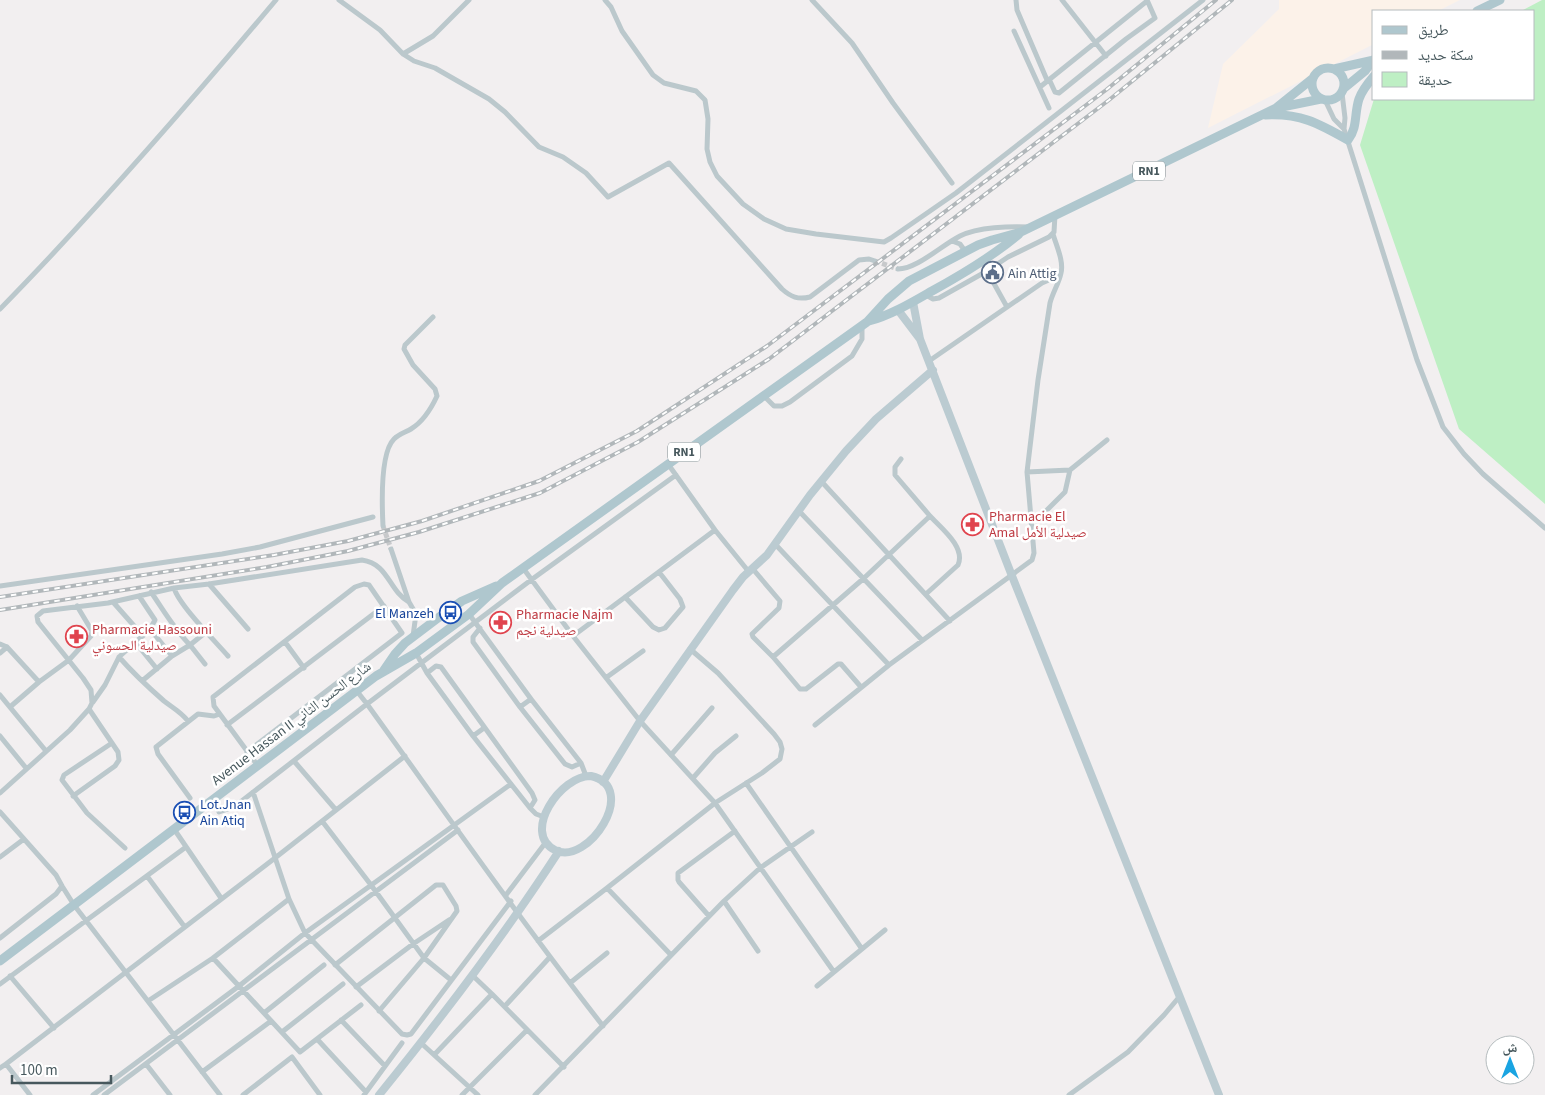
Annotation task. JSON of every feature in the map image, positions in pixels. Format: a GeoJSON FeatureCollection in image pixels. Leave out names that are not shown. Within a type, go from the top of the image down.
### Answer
{"type":"FeatureCollection","features":[{"type":"Feature","properties":{"kind":"main road"},"geometry":{"type":"LineString","coordinates":[[1479,10],[1500,0]]}},
{"type":"Feature","properties":{"kind":"main road"},"geometry":{"type":"LineString","coordinates":[[1372,60],[1334,69],[1323,68],[1312,79],[1313,91],[1323,99],[1332,100],[1372,62]]}},
{"type":"Feature","properties":{"kind":"main road"},"geometry":{"type":"LineString","coordinates":[[1334,69],[1342,78],[1342,91]]}},
{"type":"Feature","properties":{"kind":"main road"},"geometry":{"type":"LineString","coordinates":[[1260,116],[1279,114],[1303,117],[1348,140],[1356,125],[1359,98],[1372,78]]}},
{"type":"Feature","properties":{"kind":"main road","name":"Avenue Hassan II شارع الحسن الثاني"},"geometry":{"type":"LineString","coordinates":[[0,961],[356,690],[384,670],[416,653],[469,614],[502,583],[864,324],[902,286],[965,251],[1032,227],[1276,108],[1312,79]]}},
{"type":"Feature","properties":{"kind":"main road","name":"Avenue Hassan II شارع الحسن الثاني"},"geometry":{"type":"LineString","coordinates":[[1276,108],[1323,99]]}},
{"type":"Feature","properties":{"kind":"main road","name":"Avenue Hassan II شارع الحسن الثاني"},"geometry":{"type":"LineString","coordinates":[[864,324],[898,310],[981,263],[1021,232]]}},
{"type":"Feature","properties":{"kind":"main road"},"geometry":{"type":"LineString","coordinates":[[974,247],[983,254],[981,263]]}},
{"type":"Feature","properties":{"kind":"main road"},"geometry":{"type":"LineString","coordinates":[[902,286],[901,298],[905,302],[912,302]]}},
{"type":"Feature","properties":{"kind":"main road","name":"Avenue Hassan II شارع الحسن الثاني"},"geometry":{"type":"LineString","coordinates":[[384,670],[395,654],[413,636],[461,601],[502,583]]}},
{"type":"Feature","properties":{"kind":"main road"},"geometry":{"type":"LineString","coordinates":[[461,601],[468,606],[469,614]]}},
{"type":"Feature","properties":{"kind":"main road"},"geometry":{"type":"LineString","coordinates":[[413,636],[412,646],[416,653]]}},
{"type":"Feature","properties":{"kind":"street"},"geometry":{"type":"LineString","coordinates":[[0,309],[105,198],[276,0]]}},
{"type":"Feature","properties":{"kind":"street"},"geometry":{"type":"LineString","coordinates":[[339,0],[380,30],[403,54],[414,61],[435,68],[488,99],[505,112],[539,147],[563,157],[586,173],[608,197],[669,163],[782,289],[794,297],[803,299],[810,297],[860,260],[869,259],[875,261]]}},
{"type":"Feature","properties":{"kind":"street"},"geometry":{"type":"LineString","coordinates":[[403,54],[433,36],[469,0]]}},
{"type":"Feature","properties":{"kind":"street"},"geometry":{"type":"LineString","coordinates":[[605,0],[611,7],[622,30],[653,75],[664,83],[696,91],[705,100],[708,120],[707,149],[710,162],[717,176],[743,204],[764,219],[786,229],[884,242],[956,192],[1203,0]]}},
{"type":"Feature","properties":{"kind":"street"},"geometry":{"type":"LineString","coordinates":[[812,0],[852,43],[892,103],[952,183]]}},
{"type":"Feature","properties":{"kind":"street"},"geometry":{"type":"LineString","coordinates":[[1016,0],[1017,10],[1048,79],[1055,92],[1060,93],[1155,18],[1147,0],[1048,79],[1040,87]]}},
{"type":"Feature","properties":{"kind":"street"},"geometry":{"type":"LineString","coordinates":[[1062,0],[1106,56]]}},
{"type":"Feature","properties":{"kind":"street"},"geometry":{"type":"LineString","coordinates":[[1014,30],[1049,108]]}},
{"type":"Feature","properties":{"kind":"street"},"geometry":{"type":"LineString","coordinates":[[1342,91],[1345,118],[1344,129]]}},
{"type":"Feature","properties":{"kind":"street"},"geometry":{"type":"LineString","coordinates":[[1323,99],[1334,119],[1344,129],[1417,360],[1443,427],[1464,454],[1483,474],[1545,528]]}},
{"type":"Feature","properties":{"kind":"street"},"geometry":{"type":"LineString","coordinates":[[815,724],[922,640],[1032,560],[1034,553],[1027,472],[1038,380],[1050,303],[1052,292],[1060,275],[1061,264],[1053,234],[1054,215]]}},
{"type":"Feature","properties":{"kind":"street"},"geometry":{"type":"LineString","coordinates":[[898,269],[909,267],[961,235],[973,231],[1010,226],[1032,227]]}},
{"type":"Feature","properties":{"kind":"street"},"geometry":{"type":"LineString","coordinates":[[926,294],[930,298],[938,298],[1008,257],[1053,234]]}},
{"type":"Feature","properties":{"kind":"street"},"geometry":{"type":"LineString","coordinates":[[952,241],[960,244],[965,251]]}},
{"type":"Feature","properties":{"kind":"street"},"geometry":{"type":"LineString","coordinates":[[987,271],[1007,307]]}},
{"type":"Feature","properties":{"kind":"street"},"geometry":{"type":"LineString","coordinates":[[929,361],[1042,283],[1060,275]]}},
{"type":"Feature","properties":{"kind":"street"},"geometry":{"type":"LineString","coordinates":[[912,302],[920,339],[1012,576],[1219,1095]]}},
{"type":"Feature","properties":{"kind":"street"},"geometry":{"type":"LineString","coordinates":[[898,310],[920,339]]}},
{"type":"Feature","properties":{"kind":"street"},"geometry":{"type":"LineString","coordinates":[[383,526],[382,496],[388,449],[395,438],[412,428],[426,416],[437,396],[435,389],[413,365],[404,349],[405,345],[432,317]]}},
{"type":"Feature","properties":{"kind":"street"},"geometry":{"type":"LineString","coordinates":[[764,396],[774,406],[782,406],[790,402],[852,356],[862,339],[864,324]]}},
{"type":"Feature","properties":{"kind":"street"},"geometry":{"type":"LineString","coordinates":[[603,782],[640,721],[733,590],[750,570],[764,559],[821,481],[876,419],[933,370]]}},
{"type":"Feature","properties":{"kind":"street"},"geometry":{"type":"LineString","coordinates":[[1027,472],[1070,470],[1107,440]]}},
{"type":"Feature","properties":{"kind":"street"},"geometry":{"type":"LineString","coordinates":[[901,460],[895,467],[895,475],[956,546],[960,555],[958,565],[926,594]]}},
{"type":"Feature","properties":{"kind":"street"},"geometry":{"type":"LineString","coordinates":[[667,464],[715,530],[780,601],[779,608],[752,634],[752,637],[800,689],[806,689],[838,664],[841,664],[861,687]]}},
{"type":"Feature","properties":{"kind":"street"},"geometry":{"type":"LineString","coordinates":[[1030,521],[1041,516],[1065,492],[1070,470]]}},
{"type":"Feature","properties":{"kind":"street"},"geometry":{"type":"LineString","coordinates":[[219,812],[234,807],[531,580],[676,475]]}},
{"type":"Feature","properties":{"kind":"street"},"geometry":{"type":"LineString","coordinates":[[821,481],[950,621]]}},
{"type":"Feature","properties":{"kind":"street"},"geometry":{"type":"LineString","coordinates":[[799,511],[922,640]]}},
{"type":"Feature","properties":{"kind":"street"},"geometry":{"type":"LineString","coordinates":[[772,658],[863,579],[930,516]]}},
{"type":"Feature","properties":{"kind":"street"},"geometry":{"type":"LineString","coordinates":[[0,586],[260,547],[372,517]]}},
{"type":"Feature","properties":{"kind":"street"},"geometry":{"type":"LineString","coordinates":[[573,636],[715,530]]}},
{"type":"Feature","properties":{"kind":"street"},"geometry":{"type":"LineString","coordinates":[[775,544],[889,665]]}},
{"type":"Feature","properties":{"kind":"street"},"geometry":{"type":"LineString","coordinates":[[391,549],[409,602],[416,614],[413,636]]}},
{"type":"Feature","properties":{"kind":"street"},"geometry":{"type":"LineString","coordinates":[[92,703],[91,690],[83,678],[38,622],[39,614],[46,609],[113,602],[174,588],[362,560],[378,565],[397,592],[409,602]]}},
{"type":"Feature","properties":{"kind":"street"},"geometry":{"type":"LineString","coordinates":[[523,568],[573,636],[640,721],[716,803],[834,972]]}},
{"type":"Feature","properties":{"kind":"street"},"geometry":{"type":"LineString","coordinates":[[625,597],[653,627],[659,630],[665,628],[683,607],[680,599],[659,572]]}},
{"type":"Feature","properties":{"kind":"street"},"geometry":{"type":"LineString","coordinates":[[209,584],[248,629]]}},
{"type":"Feature","properties":{"kind":"street"},"geometry":{"type":"LineString","coordinates":[[247,752],[402,633],[369,585],[357,585],[215,694],[213,703],[227,725],[247,752],[258,766]]}},
{"type":"Feature","properties":{"kind":"street"},"geometry":{"type":"LineString","coordinates":[[174,588],[179,598],[228,656]]}},
{"type":"Feature","properties":{"kind":"street"},"geometry":{"type":"LineString","coordinates":[[151,592],[174,628],[205,664]]}},
{"type":"Feature","properties":{"kind":"street"},"geometry":{"type":"LineString","coordinates":[[0,793],[70,730],[88,710],[105,685],[119,657],[150,629],[155,620],[138,596]]}},
{"type":"Feature","properties":{"kind":"street"},"geometry":{"type":"LineString","coordinates":[[113,602],[143,636]]}},
{"type":"Feature","properties":{"kind":"street"},"geometry":{"type":"LineString","coordinates":[[10,707],[69,660],[89,639],[92,633],[77,606]]}},
{"type":"Feature","properties":{"kind":"street"},"geometry":{"type":"LineString","coordinates":[[227,725],[384,606]]}},
{"type":"Feature","properties":{"kind":"street"},"geometry":{"type":"LineString","coordinates":[[416,614],[438,618]]}},
{"type":"Feature","properties":{"kind":"street"},"geometry":{"type":"LineString","coordinates":[[469,614],[581,764],[586,776]]}},
{"type":"Feature","properties":{"kind":"street"},"geometry":{"type":"LineString","coordinates":[[480,628],[473,637],[474,644],[520,707],[565,764],[572,767],[581,764]]}},
{"type":"Feature","properties":{"kind":"street"},"geometry":{"type":"LineString","coordinates":[[150,629],[172,656]]}},
{"type":"Feature","properties":{"kind":"street"},"geometry":{"type":"LineString","coordinates":[[142,681],[172,656],[206,632]]}},
{"type":"Feature","properties":{"kind":"street"},"geometry":{"type":"LineString","coordinates":[[285,642],[304,668]]}},
{"type":"Feature","properties":{"kind":"street"},"geometry":{"type":"LineString","coordinates":[[136,643],[157,669]]}},
{"type":"Feature","properties":{"kind":"street"},"geometry":{"type":"LineString","coordinates":[[0,644],[7,647],[39,682]]}},
{"type":"Feature","properties":{"kind":"street"},"geometry":{"type":"LineString","coordinates":[[0,653],[7,647]]}},
{"type":"Feature","properties":{"kind":"street"},"geometry":{"type":"LineString","coordinates":[[538,941],[716,803],[780,759],[782,749],[780,742],[718,673],[690,649]]}},
{"type":"Feature","properties":{"kind":"street"},"geometry":{"type":"LineString","coordinates":[[607,677],[643,651]]}},
{"type":"Feature","properties":{"kind":"street"},"geometry":{"type":"LineString","coordinates":[[416,653],[427,673],[473,736],[530,808],[536,814],[544,817]]}},
{"type":"Feature","properties":{"kind":"street"},"geometry":{"type":"LineString","coordinates":[[119,657],[142,681],[172,707],[180,711],[188,721]]}},
{"type":"Feature","properties":{"kind":"street"},"geometry":{"type":"LineString","coordinates":[[427,673],[436,666],[441,667],[535,797],[534,803],[530,808]]}},
{"type":"Feature","properties":{"kind":"street"},"geometry":{"type":"LineString","coordinates":[[356,690],[511,901],[538,941],[603,1026]]}},
{"type":"Feature","properties":{"kind":"street"},"geometry":{"type":"LineString","coordinates":[[0,695],[46,751]]}},
{"type":"Feature","properties":{"kind":"street"},"geometry":{"type":"LineString","coordinates":[[520,707],[531,699]]}},
{"type":"Feature","properties":{"kind":"street"},"geometry":{"type":"LineString","coordinates":[[671,755],[712,708]]}},
{"type":"Feature","properties":{"kind":"street"},"geometry":{"type":"LineString","coordinates":[[73,796],[117,764],[119,755],[88,710]]}},
{"type":"Feature","properties":{"kind":"street"},"geometry":{"type":"LineString","coordinates":[[190,798],[156,749],[157,745],[198,714],[214,716],[220,714]]}},
{"type":"Feature","properties":{"kind":"street"},"geometry":{"type":"LineString","coordinates":[[473,736],[484,728]]}},
{"type":"Feature","properties":{"kind":"street"},"geometry":{"type":"LineString","coordinates":[[0,736],[26,768]]}},
{"type":"Feature","properties":{"kind":"street"},"geometry":{"type":"LineString","coordinates":[[693,778],[716,753],[736,736]]}},
{"type":"Feature","properties":{"kind":"street"},"geometry":{"type":"LineString","coordinates":[[112,743],[63,777],[62,782],[86,813],[125,848]]}},
{"type":"Feature","properties":{"kind":"street"},"geometry":{"type":"LineString","coordinates":[[0,1068],[275,858],[404,756]]}},
{"type":"Feature","properties":{"kind":"street"},"geometry":{"type":"LineString","coordinates":[[294,761],[336,810]]}},
{"type":"Feature","properties":{"kind":"street"},"geometry":{"type":"LineString","coordinates":[[586,776],[596,777],[603,782],[609,789],[611,802],[608,814],[601,828],[585,844],[572,851],[559,851],[552,848],[546,842],[543,828],[544,817],[548,807],[561,790],[578,778],[586,776]]}},
{"type":"Feature","properties":{"kind":"street"},"geometry":{"type":"LineString","coordinates":[[746,783],[862,949]]}},
{"type":"Feature","properties":{"kind":"street"},"geometry":{"type":"LineString","coordinates":[[94,1095],[239,986],[305,933],[511,784]]}},
{"type":"Feature","properties":{"kind":"street"},"geometry":{"type":"LineString","coordinates":[[253,792],[289,899],[305,933],[402,1034],[407,1036],[411,1034],[511,901]]}},
{"type":"Feature","properties":{"kind":"street"},"geometry":{"type":"LineString","coordinates":[[0,812],[56,874],[86,921],[220,1095]]}},
{"type":"Feature","properties":{"kind":"street"},"geometry":{"type":"LineString","coordinates":[[322,821],[376,891],[424,958],[451,980]]}},
{"type":"Feature","properties":{"kind":"street"},"geometry":{"type":"LineString","coordinates":[[174,829],[221,898]]}},
{"type":"Feature","properties":{"kind":"street"},"geometry":{"type":"LineString","coordinates":[[104,1095],[458,830]]}},
{"type":"Feature","properties":{"kind":"street"},"geometry":{"type":"LineString","coordinates":[[709,916],[678,880],[678,874],[735,831]]}},
{"type":"Feature","properties":{"kind":"street"},"geometry":{"type":"LineString","coordinates":[[535,1095],[724,901],[760,868],[812,832]]}},
{"type":"Feature","properties":{"kind":"street"},"geometry":{"type":"LineString","coordinates":[[0,857],[24,839]]}},
{"type":"Feature","properties":{"kind":"street"},"geometry":{"type":"LineString","coordinates":[[506,895],[546,842]]}},
{"type":"Feature","properties":{"kind":"street"},"geometry":{"type":"LineString","coordinates":[[0,984],[186,847]]}},
{"type":"Feature","properties":{"kind":"street"},"geometry":{"type":"LineString","coordinates":[[379,1095],[519,913],[559,851]]}},
{"type":"Feature","properties":{"kind":"street"},"geometry":{"type":"LineString","coordinates":[[147,876],[184,926]]}},
{"type":"Feature","properties":{"kind":"street"},"geometry":{"type":"LineString","coordinates":[[335,965],[436,884],[443,884],[456,906],[456,911],[424,958],[379,1011]]}},
{"type":"Feature","properties":{"kind":"street"},"geometry":{"type":"LineString","coordinates":[[0,938],[56,894],[62,886]]}},
{"type":"Feature","properties":{"kind":"street"},"geometry":{"type":"LineString","coordinates":[[607,888],[671,955]]}},
{"type":"Feature","properties":{"kind":"street"},"geometry":{"type":"LineString","coordinates":[[148,1001],[213,958],[289,899]]}},
{"type":"Feature","properties":{"kind":"street"},"geometry":{"type":"LineString","coordinates":[[724,901],[758,951]]}},
{"type":"Feature","properties":{"kind":"street"},"geometry":{"type":"LineString","coordinates":[[356,987],[413,944],[452,918]]}},
{"type":"Feature","properties":{"kind":"street"},"geometry":{"type":"LineString","coordinates":[[817,986],[885,930]]}},
{"type":"Feature","properties":{"kind":"street"},"geometry":{"type":"LineString","coordinates":[[570,983],[607,953]]}},
{"type":"Feature","properties":{"kind":"street"},"geometry":{"type":"LineString","coordinates":[[505,1006],[550,957]]}},
{"type":"Feature","properties":{"kind":"street"},"geometry":{"type":"LineString","coordinates":[[213,958],[300,1052],[361,1005]]}},
{"type":"Feature","properties":{"kind":"street"},"geometry":{"type":"LineString","coordinates":[[264,1013],[324,965]]}},
{"type":"Feature","properties":{"kind":"street"},"geometry":{"type":"LineString","coordinates":[[10,976],[54,1028]]}},
{"type":"Feature","properties":{"kind":"street"},"geometry":{"type":"LineString","coordinates":[[472,976],[505,1006],[564,1066]]}},
{"type":"Feature","properties":{"kind":"street"},"geometry":{"type":"LineString","coordinates":[[282,1032],[343,984]]}},
{"type":"Feature","properties":{"kind":"street"},"geometry":{"type":"LineString","coordinates":[[435,1054],[492,994]]}},
{"type":"Feature","properties":{"kind":"street"},"geometry":{"type":"LineString","coordinates":[[1069,1095],[1128,1052],[1180,996]]}},
{"type":"Feature","properties":{"kind":"street"},"geometry":{"type":"LineString","coordinates":[[341,1020],[385,1066]]}},
{"type":"Feature","properties":{"kind":"street"},"geometry":{"type":"LineString","coordinates":[[202,1072],[271,1021]]}},
{"type":"Feature","properties":{"kind":"street"},"geometry":{"type":"LineString","coordinates":[[462,1095],[527,1030]]}},
{"type":"Feature","properties":{"kind":"street"},"geometry":{"type":"LineString","coordinates":[[317,1039],[365,1094],[402,1043]]}},
{"type":"Feature","properties":{"kind":"street"},"geometry":{"type":"LineString","coordinates":[[421,1042],[478,1095]]}},
{"type":"Feature","properties":{"kind":"street"},"geometry":{"type":"LineString","coordinates":[[244,1095],[292,1057],[320,1095]]}},
{"type":"Feature","properties":{"kind":"street"},"geometry":{"type":"LineString","coordinates":[[6,1064],[30,1095]]}},
{"type":"Feature","properties":{"kind":"street"},"geometry":{"type":"LineString","coordinates":[[146,1064],[170,1095]]}},
{"type":"Feature","properties":{"kind":"shaded area"},"geometry":{"type":"Polygon","coordinates":[[[1279,0],[1460,0],[1440,10],[1372,10],[1372,45],[1208,128],[1223,64],[1279,9],[1279,0]]]}},
{"type":"Feature","properties":{"kind":"green space"},"geometry":{"type":"Polygon","coordinates":[[[1545,0],[1545,504],[1459,429],[1360,145],[1374,100],[1535,100],[1535,10],[1523,10],[1545,0]]]}},
{"type":"Feature","properties":{"kind":"tunnel"},"geometry":{"type":"LineString","coordinates":[[875,261],[898,269]]}},
{"type":"Feature","properties":{"kind":"tunnel"},"geometry":{"type":"LineString","coordinates":[[383,526],[391,549]]}},
{"type":"Feature","properties":{"kind":"railway"},"geometry":{"type":"LineString","coordinates":[[0,597],[274,555],[348,541],[422,521],[539,481],[637,431],[767,346],[1106,90],[1216,0]]}},
{"type":"Feature","properties":{"kind":"railway"},"geometry":{"type":"LineString","coordinates":[[0,610],[267,567],[348,551],[419,532],[540,493],[638,442],[769,359],[1109,100],[1232,0]]}},
{"type":"Feature","properties":{"kind":"place","name":"Ain Attig"},"geometry":{"type":"Point","coordinates":[992,273]}},
{"type":"Feature","properties":{"kind":"place","name":"Pharmacie El Amal صيدلية الأمل"},"geometry":{"type":"Point","coordinates":[973,524]}},
{"type":"Feature","properties":{"kind":"place","name":"El Manzeh"},"geometry":{"type":"Point","coordinates":[450,613]}},
{"type":"Feature","properties":{"kind":"place","name":"Pharmacie Najm صيدلية نجم"},"geometry":{"type":"Point","coordinates":[500,622]}},
{"type":"Feature","properties":{"kind":"place","name":"Pharmacie Hassouni صيدلية الحسوني"},"geometry":{"type":"Point","coordinates":[76,637]}},
{"type":"Feature","properties":{"kind":"place","name":"Lot.Jnan Ain Atiq"},"geometry":{"type":"Point","coordinates":[184,812]}}]}
